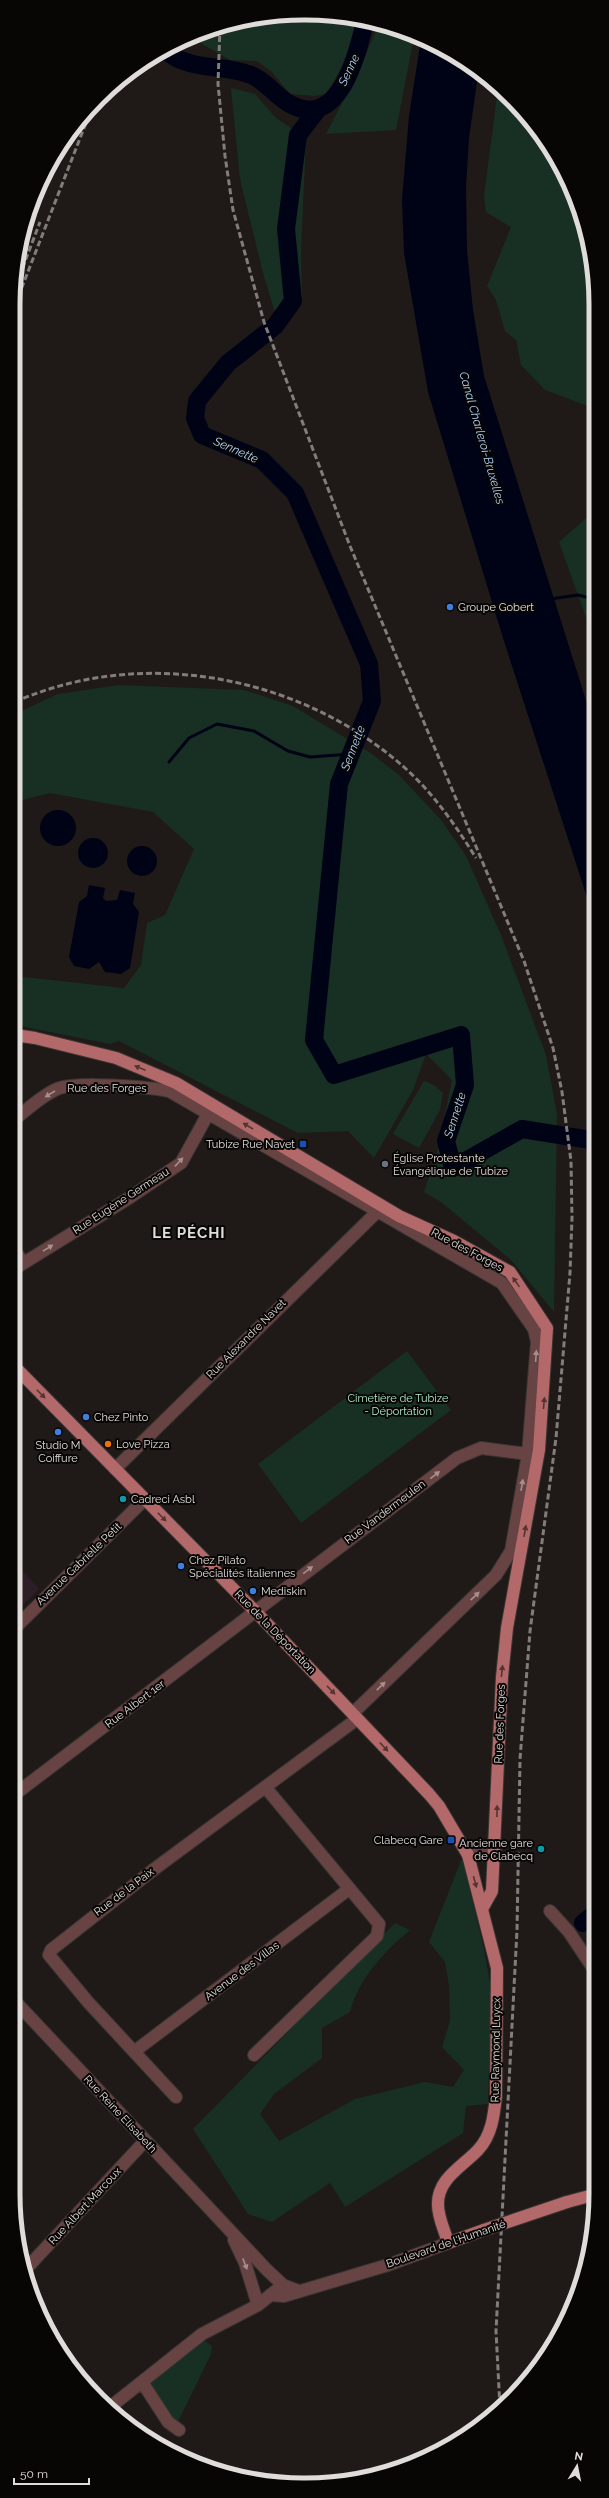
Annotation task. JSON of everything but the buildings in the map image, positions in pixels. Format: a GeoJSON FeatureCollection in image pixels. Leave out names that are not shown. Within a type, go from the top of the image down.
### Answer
{"type":"FeatureCollection","features":[{"type":"Feature","properties":{"kind":"main road","name":"Rue des Forges"},"geometry":{"type":"LineString","coordinates":[[20,1036],[35,1038],[116,1058],[176,1083],[399,1216],[454,1241],[510,1272],[547,1328],[548,1342],[539,1450],[507,1628],[502,1677],[492,1891],[482,1909]]}},
{"type":"Feature","properties":{"kind":"main road","name":"Rue de la Déportation"},"geometry":{"type":"LineString","coordinates":[[20,1372],[255,1611],[439,1806],[468,1855]]}},
{"type":"Feature","properties":{"kind":"main road","name":"Rue Raymond Luycx"},"geometry":{"type":"LineString","coordinates":[[448,2243],[438,2205],[439,2192],[458,2167],[478,2150],[490,2130],[494,2113],[497,1968],[468,1855]]}},
{"type":"Feature","properties":{"kind":"main road","name":"Boulevard de l'Humanité"},"geometry":{"type":"LineString","coordinates":[[448,2243],[567,2202],[589,2196]]}},
{"type":"Feature","properties":{"kind":"street","name":"Rue des Forges"},"geometry":{"type":"LineString","coordinates":[[176,1083],[184,1098]]}},
{"type":"Feature","properties":{"kind":"street","name":"Rue des Forges"},"geometry":{"type":"LineString","coordinates":[[20,1116],[57,1089],[69,1086],[138,1086],[169,1091],[184,1098],[208,1114],[502,1283],[534,1329],[536,1342],[528,1454],[511,1551],[496,1575],[355,1716]]}},
{"type":"Feature","properties":{"kind":"street","name":"Rue Eugène Germeau"},"geometry":{"type":"LineString","coordinates":[[20,1265],[181,1163],[208,1114]]}},
{"type":"Feature","properties":{"kind":"street","name":"Rue Alexandre Navet"},"geometry":{"type":"LineString","coordinates":[[115,1469],[378,1211]]}},
{"type":"Feature","properties":{"kind":"street","name":"Rue Vandermeulen"},"geometry":{"type":"LineString","coordinates":[[255,1611],[457,1458],[481,1448],[528,1454]]}},
{"type":"Feature","properties":{"kind":"street","name":"Avenue Gabrielle Petit"},"geometry":{"type":"LineString","coordinates":[[20,1623],[145,1500]]}},
{"type":"Feature","properties":{"kind":"street"},"geometry":{"type":"LineString","coordinates":[[511,1551],[518,1570]]}},
{"type":"Feature","properties":{"kind":"street","name":"Rue Albert 1er"},"geometry":{"type":"LineString","coordinates":[[20,1791],[176,1674],[255,1611]]}},
{"type":"Feature","properties":{"kind":"street","name":"Rue de la Paix"},"geometry":{"type":"LineString","coordinates":[[176,2098],[135,2050],[88,2002],[49,1955],[51,1950],[90,1918],[266,1788],[355,1716]]}},
{"type":"Feature","properties":{"kind":"street"},"geometry":{"type":"LineString","coordinates":[[254,2055],[377,1936],[379,1924],[348,1889],[266,1788]]}},
{"type":"Feature","properties":{"kind":"street"},"geometry":{"type":"LineString","coordinates":[[468,1855],[483,1856],[495,1850]]}},
{"type":"Feature","properties":{"kind":"street","name":"Avenue des Villas"},"geometry":{"type":"LineString","coordinates":[[135,2050],[348,1889]]}},
{"type":"Feature","properties":{"kind":"street"},"geometry":{"type":"LineString","coordinates":[[550,1911],[569,1932],[589,1961]]}},
{"type":"Feature","properties":{"kind":"street","name":"Rue Reine Elisabeth"},"geometry":{"type":"LineString","coordinates":[[20,2007],[145,2141],[283,2285]]}},
{"type":"Feature","properties":{"kind":"street","name":"Rue Albert Marcoux"},"geometry":{"type":"LineString","coordinates":[[29,2265],[145,2141]]}},
{"type":"Feature","properties":{"kind":"street","name":"Rue Reine Elisabeth"},"geometry":{"type":"LineString","coordinates":[[229,2228],[245,2263],[258,2305]]}},
{"type":"Feature","properties":{"kind":"street","name":"Boulevard de l'Humanité"},"geometry":{"type":"LineString","coordinates":[[270,2295],[284,2296],[388,2265],[448,2243]]}},
{"type":"Feature","properties":{"kind":"street"},"geometry":{"type":"LineString","coordinates":[[114,2404],[202,2334],[258,2305],[283,2285],[299,2291]]}},
{"type":"Feature","properties":{"kind":"street"},"geometry":{"type":"LineString","coordinates":[[142,2382],[168,2422],[179,2430]]}},
{"type":"Feature","properties":{"kind":"shaded area"},"geometry":{"type":"Polygon","coordinates":[[[20,1568],[39,1589],[20,1608],[20,1568]]]}},
{"type":"Feature","properties":{"kind":"green space"},"geometry":{"type":"Polygon","coordinates":[[[304,20],[355,24],[350,49],[326,94],[314,96],[290,94],[272,72],[257,61],[230,60],[198,41],[213,35],[249,25],[267,22],[304,20]]]}},
{"type":"Feature","properties":{"kind":"green space"},"geometry":{"type":"Polygon","coordinates":[[[376,30],[413,42],[396,130],[326,134],[361,66],[376,30]]]}},
{"type":"Feature","properties":{"kind":"green space"},"geometry":{"type":"Polygon","coordinates":[[[231,88],[255,94],[276,118],[306,138],[301,251],[302,299],[280,329],[263,273],[240,179],[231,88]]]}},
{"type":"Feature","properties":{"kind":"green space"},"geometry":{"type":"Polygon","coordinates":[[[497,95],[506,103],[541,146],[560,179],[574,213],[584,249],[587,267],[589,304],[589,405],[585,405],[545,390],[521,365],[516,340],[505,331],[496,300],[487,286],[511,227],[486,212],[484,196],[497,95]]]}},
{"type":"Feature","properties":{"kind":"green space"},"geometry":{"type":"Polygon","coordinates":[[[589,515],[589,626],[559,542],[589,515]]]}},
{"type":"Feature","properties":{"kind":"green space"},"geometry":{"type":"Polygon","coordinates":[[[119,685],[244,690],[293,706],[372,754],[399,775],[442,821],[466,856],[501,935],[546,1055],[557,1114],[554,1312],[511,1260],[441,1202],[424,1192],[438,1150],[452,1080],[426,1054],[413,1090],[374,1158],[348,1131],[298,1133],[119,1041],[110,1044],[20,1026],[20,977],[124,988],[141,965],[147,923],[165,915],[194,849],[153,812],[50,793],[20,801],[20,712],[58,694],[119,685]]]}},
{"type":"Feature","properties":{"kind":"green space"},"geometry":{"type":"Polygon","coordinates":[[[424,1081],[434,1085],[443,1093],[440,1110],[419,1148],[393,1134],[424,1081]]]}},
{"type":"Feature","properties":{"kind":"green space","name":"Cimetière de Tubize - Déportation"},"geometry":{"type":"Polygon","coordinates":[[[407,1351],[451,1410],[301,1523],[258,1464],[407,1351]]]}},
{"type":"Feature","properties":{"kind":"green space"},"geometry":{"type":"Polygon","coordinates":[[[462,1858],[483,1945],[491,1988],[488,2104],[466,2106],[463,2133],[345,2207],[330,2183],[272,2222],[248,2214],[193,2129],[395,1923],[410,1930],[391,1947],[374,1966],[360,1988],[350,2012],[322,2028],[322,2058],[274,2094],[260,2114],[279,2141],[355,2099],[425,2082],[453,2087],[464,2070],[442,2047],[450,2021],[449,1985],[445,1962],[429,1942],[462,1858]]]}},
{"type":"Feature","properties":{"kind":"green space"},"geometry":{"type":"Polygon","coordinates":[[[204,2340],[212,2346],[211,2354],[178,2422],[173,2420],[150,2384],[151,2380],[204,2340]]]}},
{"type":"Feature","properties":{"kind":"water","name":"Canal Charleroi-Bruxelles"},"geometry":{"type":"Polygon","coordinates":[[[420,45],[447,58],[477,79],[469,138],[466,187],[467,250],[473,310],[484,376],[589,710],[589,904],[503,638],[428,392],[404,253],[402,199],[409,116],[420,45]]]}},
{"type":"Feature","properties":{"kind":"water"},"geometry":{"type":"Polygon","coordinates":[[[62,810],[71,815],[75,821],[75,835],[71,841],[62,846],[54,846],[45,841],[41,835],[40,824],[45,815],[51,811],[62,810]]]}},
{"type":"Feature","properties":{"kind":"water"},"geometry":{"type":"Polygon","coordinates":[[[93,838],[104,842],[108,853],[104,864],[93,868],[82,864],[78,853],[82,842],[93,838]]]}},
{"type":"Feature","properties":{"kind":"water"},"geometry":{"type":"Polygon","coordinates":[[[142,846],[153,850],[157,861],[153,872],[142,876],[131,872],[127,861],[131,850],[142,846]]]}},
{"type":"Feature","properties":{"kind":"water"},"geometry":{"type":"Polygon","coordinates":[[[89,885],[105,888],[103,898],[106,901],[117,900],[120,890],[135,893],[133,904],[139,912],[130,968],[121,974],[105,972],[99,962],[89,969],[74,966],[69,957],[79,902],[87,896],[89,885]]]}},
{"type":"Feature","properties":{"kind":"waterway","name":"Senne"},"geometry":{"type":"LineString","coordinates":[[170,54],[174,57],[194,64],[237,71],[254,76],[265,83],[285,101],[307,110],[321,107],[333,99],[343,86],[357,53],[364,26]]}},
{"type":"Feature","properties":{"kind":"waterway","name":"Sennette"},"geometry":{"type":"LineString","coordinates":[[318,109],[298,135],[286,229],[293,301],[275,326],[228,363],[197,401],[195,418],[202,435],[262,460],[295,493],[369,664],[372,701],[339,784],[314,1040],[334,1075],[461,1035],[465,1085],[446,1141],[453,1168],[522,1129],[589,1140]]}},
{"type":"Feature","properties":{"kind":"waterway"},"geometry":{"type":"LineString","coordinates":[[550,599],[578,595],[589,598]]}},
{"type":"Feature","properties":{"kind":"waterway"},"geometry":{"type":"LineString","coordinates":[[169,762],[189,738],[217,724],[254,731],[288,751],[310,757],[351,754]]}},
{"type":"Feature","properties":{"kind":"waterway","name":"Sennette"},"geometry":{"type":"LineString","coordinates":[[583,1923],[589,1918]]}},
{"type":"Feature","properties":{"kind":"railway"},"geometry":{"type":"LineString","coordinates":[[220,33],[218,84],[225,156],[233,210],[264,322],[350,546],[524,961],[553,1048],[562,1092],[571,1161],[572,1218],[570,1273],[556,1438],[530,1631],[520,1759],[517,1930],[496,2331],[500,2400]]}},
{"type":"Feature","properties":{"kind":"railway"},"geometry":{"type":"LineString","coordinates":[[21,290],[86,123]]}},
{"type":"Feature","properties":{"kind":"railway"},"geometry":{"type":"LineString","coordinates":[[22,270],[40,222]]}},
{"type":"Feature","properties":{"kind":"railway"},"geometry":{"type":"LineString","coordinates":[[20,700],[64,685],[115,675],[167,674],[219,679],[270,692],[319,711],[364,736],[405,768],[426,789],[444,811],[476,858]]}},
{"type":"Feature","properties":{"kind":"place","name":"Groupe Gobert"},"geometry":{"type":"Point","coordinates":[450,607]}},
{"type":"Feature","properties":{"kind":"place","name":"Tubize Rue Navet"},"geometry":{"type":"Point","coordinates":[303,1144]}},
{"type":"Feature","properties":{"kind":"place","name":"Église Protestante Évangélique de Tubize"},"geometry":{"type":"Point","coordinates":[385,1164]}},
{"type":"Feature","properties":{"kind":"place","name":"Chez Pinto"},"geometry":{"type":"Point","coordinates":[86,1417]}},
{"type":"Feature","properties":{"kind":"place","name":"Studio M Coiffure"},"geometry":{"type":"Point","coordinates":[58,1432]}},
{"type":"Feature","properties":{"kind":"place","name":"Love Pizza"},"geometry":{"type":"Point","coordinates":[108,1444]}},
{"type":"Feature","properties":{"kind":"place","name":"Cadreci Asbl"},"geometry":{"type":"Point","coordinates":[123,1499]}},
{"type":"Feature","properties":{"kind":"place","name":"Chez Pilato Spécialités italiennes"},"geometry":{"type":"Point","coordinates":[181,1566]}},
{"type":"Feature","properties":{"kind":"place","name":"Mediskin"},"geometry":{"type":"Point","coordinates":[253,1591]}},
{"type":"Feature","properties":{"kind":"place","name":"Clabecq Gare"},"geometry":{"type":"Point","coordinates":[451,1840]}},
{"type":"Feature","properties":{"kind":"place","name":"Ancienne gare de Clabecq"},"geometry":{"type":"Point","coordinates":[541,1849]}},
{"type":"Feature","properties":{"kind":"district","name":"LE PÉCHI"},"geometry":{"type":"Point","coordinates":[189,1233]}}]}
